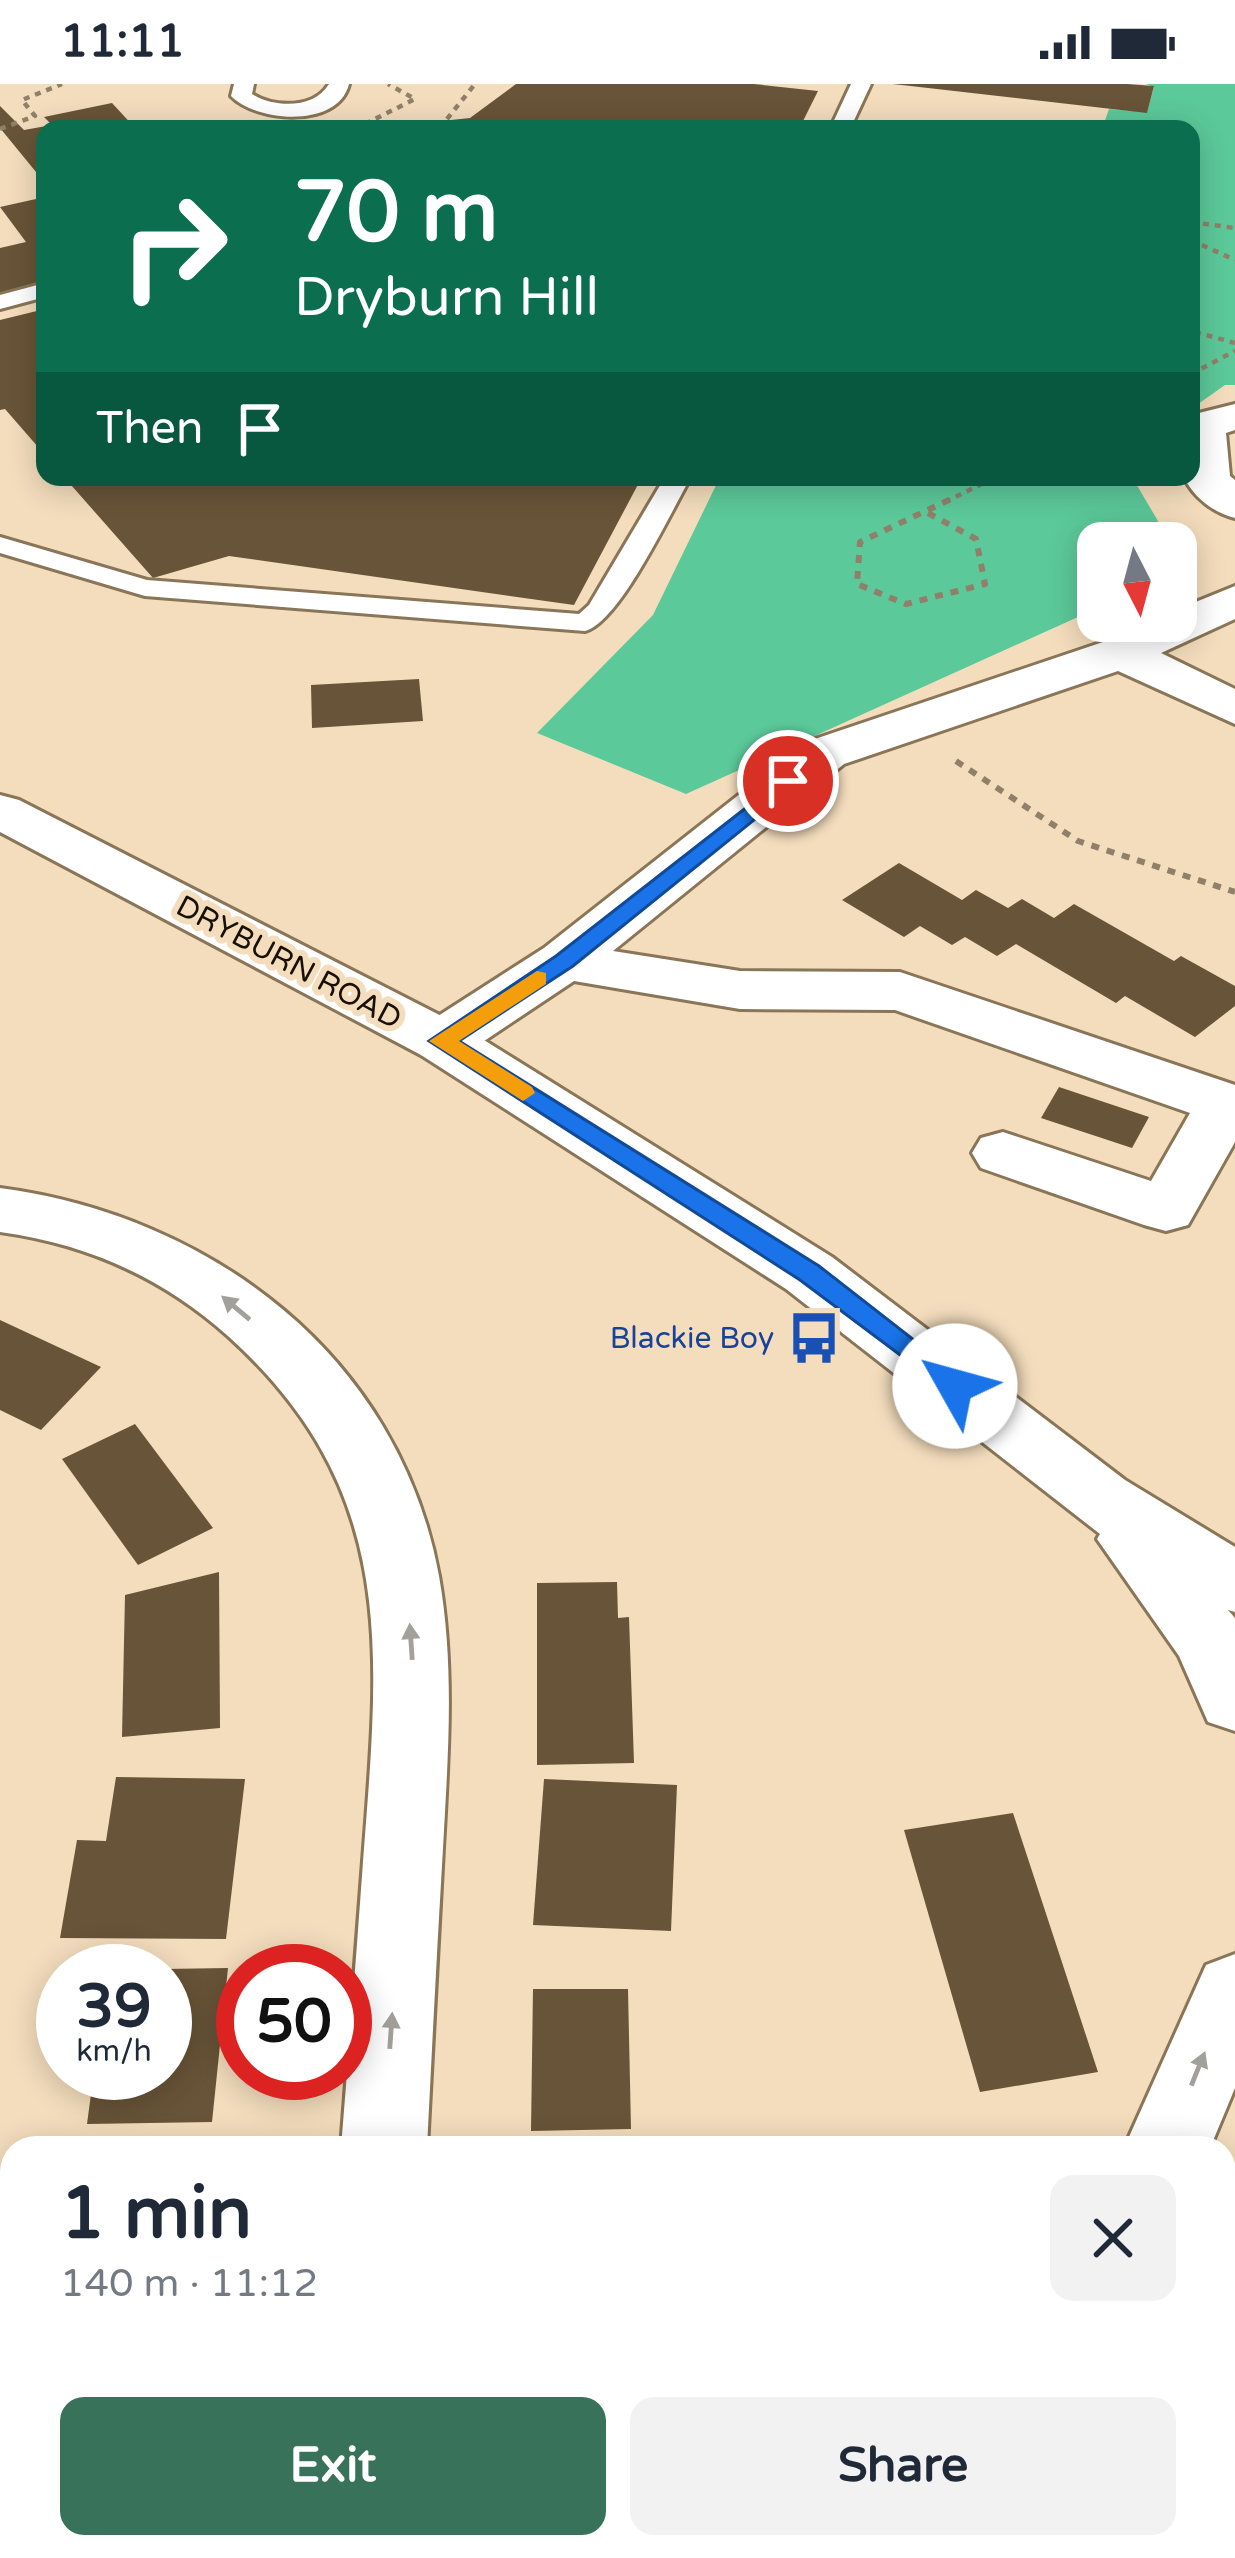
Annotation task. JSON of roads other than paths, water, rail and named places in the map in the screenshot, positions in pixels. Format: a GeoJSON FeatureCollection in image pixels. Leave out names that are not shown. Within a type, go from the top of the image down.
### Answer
{"type":"FeatureCollection","features":[{"type":"Feature","properties":{"kind":"street"},"geometry":{"type":"LineString","coordinates":[[1235,416],[1203,425],[1207,480],[1235,504]]}},
{"type":"Feature","properties":{"kind":"street"},"geometry":{"type":"LineString","coordinates":[[442,1041],[564,961],[825,753],[1121,653],[1235,602]]}},
{"type":"Feature","properties":{"kind":"street"},"geometry":{"type":"LineString","coordinates":[[1121,653],[1235,709]]}},
{"type":"Feature","properties":{"kind":"street","name":"DRYBURN ROAD"},"geometry":{"type":"LineString","coordinates":[[0,811],[442,1041],[809,1273],[1100,1499],[1235,1583]]}},
{"type":"Feature","properties":{"kind":"street"},"geometry":{"type":"LineString","coordinates":[[564,961],[740,990],[900,991],[1231,1096],[1166,1209],[1003,1154]]}},
{"type":"Feature","properties":{"kind":"street"},"geometry":{"type":"LineString","coordinates":[[0,1210],[89,1226],[196,1275],[280,1346],[337,1415],[392,1525],[406,1590],[412,1696],[385,2136]]}},
{"type":"Feature","properties":{"kind":"street","name":"DRYBURN ROAD"},"geometry":{"type":"LineString","coordinates":[[1100,1499],[1210,1641],[1235,1700]]}},
{"type":"Feature","properties":{"kind":"street"},"geometry":{"type":"LineString","coordinates":[[1172,2136],[1235,1991]]}},
{"type":"Feature","properties":{"kind":"lane"},"geometry":{"type":"LineString","coordinates":[[244,84],[241,96],[247,102],[281,119],[322,104],[337,93],[339,84]]}},
{"type":"Feature","properties":{"kind":"lane"},"geometry":{"type":"LineString","coordinates":[[844,120],[861,84]]}},
{"type":"Feature","properties":{"kind":"lane"},"geometry":{"type":"LineString","coordinates":[[0,302],[36,292]]}},
{"type":"Feature","properties":{"kind":"lane"},"geometry":{"type":"LineString","coordinates":[[0,544],[146,588],[585,623],[600,610],[673,486]]}},
{"type":"Feature","properties":{"kind":"place","name":"Blackie Boy"},"geometry":{"type":"Point","coordinates":[814,1338]}}]}
